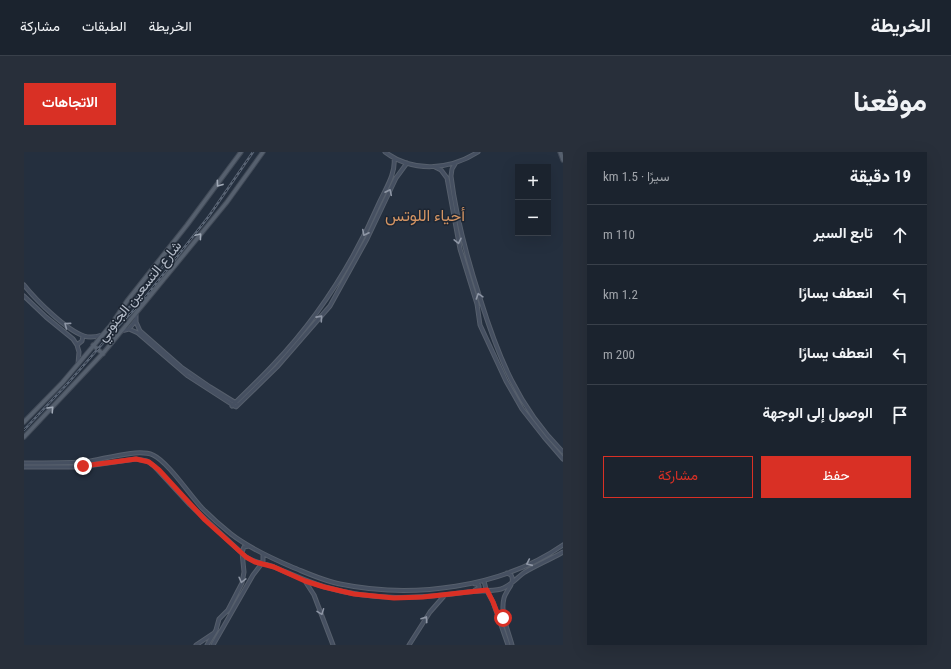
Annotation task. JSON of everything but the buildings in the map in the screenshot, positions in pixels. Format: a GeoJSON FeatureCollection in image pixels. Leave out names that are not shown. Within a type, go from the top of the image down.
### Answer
{"type":"FeatureCollection","features":[{"type":"Feature","properties":{"kind":"main road","name":"شارع التسعين الجنوبي"},"geometry":{"type":"LineString","coordinates":[[24,422],[78,365],[187,225],[241,152]]}},
{"type":"Feature","properties":{"kind":"main road","name":"شارع التسعين الجنوبي"},"geometry":{"type":"LineString","coordinates":[[24,437],[103,354],[227,202],[263,152]]}},
{"type":"Feature","properties":{"kind":"main road"},"geometry":{"type":"LineString","coordinates":[[560,152],[563,160]]}},
{"type":"Feature","properties":{"kind":"main road"},"geometry":{"type":"LineString","coordinates":[[93,345],[103,354]]}},
{"type":"Feature","properties":{"kind":"street"},"geometry":{"type":"LineString","coordinates":[[385,152],[394,158],[407,163],[435,167],[455,164],[478,152]]}},
{"type":"Feature","properties":{"kind":"street"},"geometry":{"type":"LineString","coordinates":[[276,366],[311,320],[344,271],[377,208],[393,171],[394,158]]}},
{"type":"Feature","properties":{"kind":"street"},"geometry":{"type":"LineString","coordinates":[[121,331],[129,329],[138,333],[188,376],[232,406],[236,407],[237,404],[276,366],[330,306],[367,240],[396,178],[407,163]]}},
{"type":"Feature","properties":{"kind":"street"},"geometry":{"type":"LineString","coordinates":[[455,164],[452,169],[451,176],[456,208],[470,267],[484,313],[505,369],[522,399],[545,431],[563,452]]}},
{"type":"Feature","properties":{"kind":"street"},"geometry":{"type":"LineString","coordinates":[[435,167],[443,172],[447,178],[460,249],[478,312],[478,320],[506,381],[522,409],[563,458]]}},
{"type":"Feature","properties":{"kind":"street"},"geometry":{"type":"LineString","coordinates":[[25,286],[55,316],[83,336],[92,337],[102,335]]}},
{"type":"Feature","properties":{"kind":"street"},"geometry":{"type":"LineString","coordinates":[[24,296],[53,323],[70,336],[77,345],[79,355],[78,365]]}},
{"type":"Feature","properties":{"kind":"street"},"geometry":{"type":"LineString","coordinates":[[478,312],[482,311],[484,313]]}},
{"type":"Feature","properties":{"kind":"street"},"geometry":{"type":"LineString","coordinates":[[136,313],[136,320],[140,331],[171,358],[210,387],[237,404]]}},
{"type":"Feature","properties":{"kind":"street"},"geometry":{"type":"LineString","coordinates":[[129,329],[136,320]]}},
{"type":"Feature","properties":{"kind":"street"},"geometry":{"type":"LineString","coordinates":[[483,330],[490,328]]}},
{"type":"Feature","properties":{"kind":"street"},"geometry":{"type":"LineString","coordinates":[[77,345],[81,342],[83,336]]}},
{"type":"Feature","properties":{"kind":"street"},"geometry":{"type":"LineString","coordinates":[[24,463],[71,463],[138,453],[150,454],[164,463],[202,508],[232,535],[273,559],[339,584],[367,588],[415,590],[437,589],[484,580],[507,573],[549,554],[563,545]]}},
{"type":"Feature","properties":{"kind":"street"},"geometry":{"type":"LineString","coordinates":[[120,456],[121,461]]}},
{"type":"Feature","properties":{"kind":"street"},"geometry":{"type":"LineString","coordinates":[[24,467],[80,467],[138,459],[151,464],[195,510],[235,548],[250,560],[305,581],[345,592],[394,598],[423,597],[501,589],[511,585]]}},
{"type":"Feature","properties":{"kind":"street"},"geometry":{"type":"LineString","coordinates":[[235,548],[240,545],[241,541]]}},
{"type":"Feature","properties":{"kind":"street"},"geometry":{"type":"LineString","coordinates":[[207,645],[215,632],[219,619],[228,610],[242,583],[244,572],[242,550],[244,547],[249,546]]}},
{"type":"Feature","properties":{"kind":"street"},"geometry":{"type":"LineString","coordinates":[[512,645],[504,618],[503,605],[505,594],[511,585],[521,575],[563,552]]}},
{"type":"Feature","properties":{"kind":"street"},"geometry":{"type":"LineString","coordinates":[[213,645],[253,575],[262,564],[264,560],[263,554]]}},
{"type":"Feature","properties":{"kind":"street"},"geometry":{"type":"LineString","coordinates":[[269,566],[273,559]]}},
{"type":"Feature","properties":{"kind":"street"},"geometry":{"type":"LineString","coordinates":[[516,569],[518,574],[521,575]]}},
{"type":"Feature","properties":{"kind":"street"},"geometry":{"type":"LineString","coordinates":[[507,573],[512,577],[511,585]]}},
{"type":"Feature","properties":{"kind":"street"},"geometry":{"type":"LineString","coordinates":[[484,580],[508,645]]}},
{"type":"Feature","properties":{"kind":"street"},"geometry":{"type":"LineString","coordinates":[[305,581],[318,603],[333,645]]}},
{"type":"Feature","properties":{"kind":"street"},"geometry":{"type":"LineString","coordinates":[[470,583],[479,585],[479,588],[473,591]]}},
{"type":"Feature","properties":{"kind":"street"},"geometry":{"type":"LineString","coordinates":[[409,645],[430,612],[444,595]]}},
{"type":"Feature","properties":{"kind":"street"},"geometry":{"type":"LineString","coordinates":[[500,620],[504,618]]}},
{"type":"Feature","properties":{"kind":"street"},"geometry":{"type":"LineString","coordinates":[[196,645],[215,632]]}},
{"type":"Feature","properties":{"kind":"railway"},"geometry":{"type":"LineString","coordinates":[[24,430],[69,382],[117,327],[140,304],[209,216],[253,152]]}},
{"type":"Feature","properties":{"kind":"railway"},"geometry":{"type":"LineString","coordinates":[[127,310],[165,264]]}},
{"type":"Feature","properties":{"kind":"district","name":"أحياء اللوتس"},"geometry":{"type":"Point","coordinates":[425,215]}},
{"type":"Feature","properties":{"kind":"route"},"geometry":{"type":"LineString","coordinates":[[83,466],[136,459],[149,462],[159,470],[205,520],[242,554],[255,562],[274,567],[305,581],[354,594],[394,598],[423,597],[487,590],[500,620],[503,618]]}}]}
